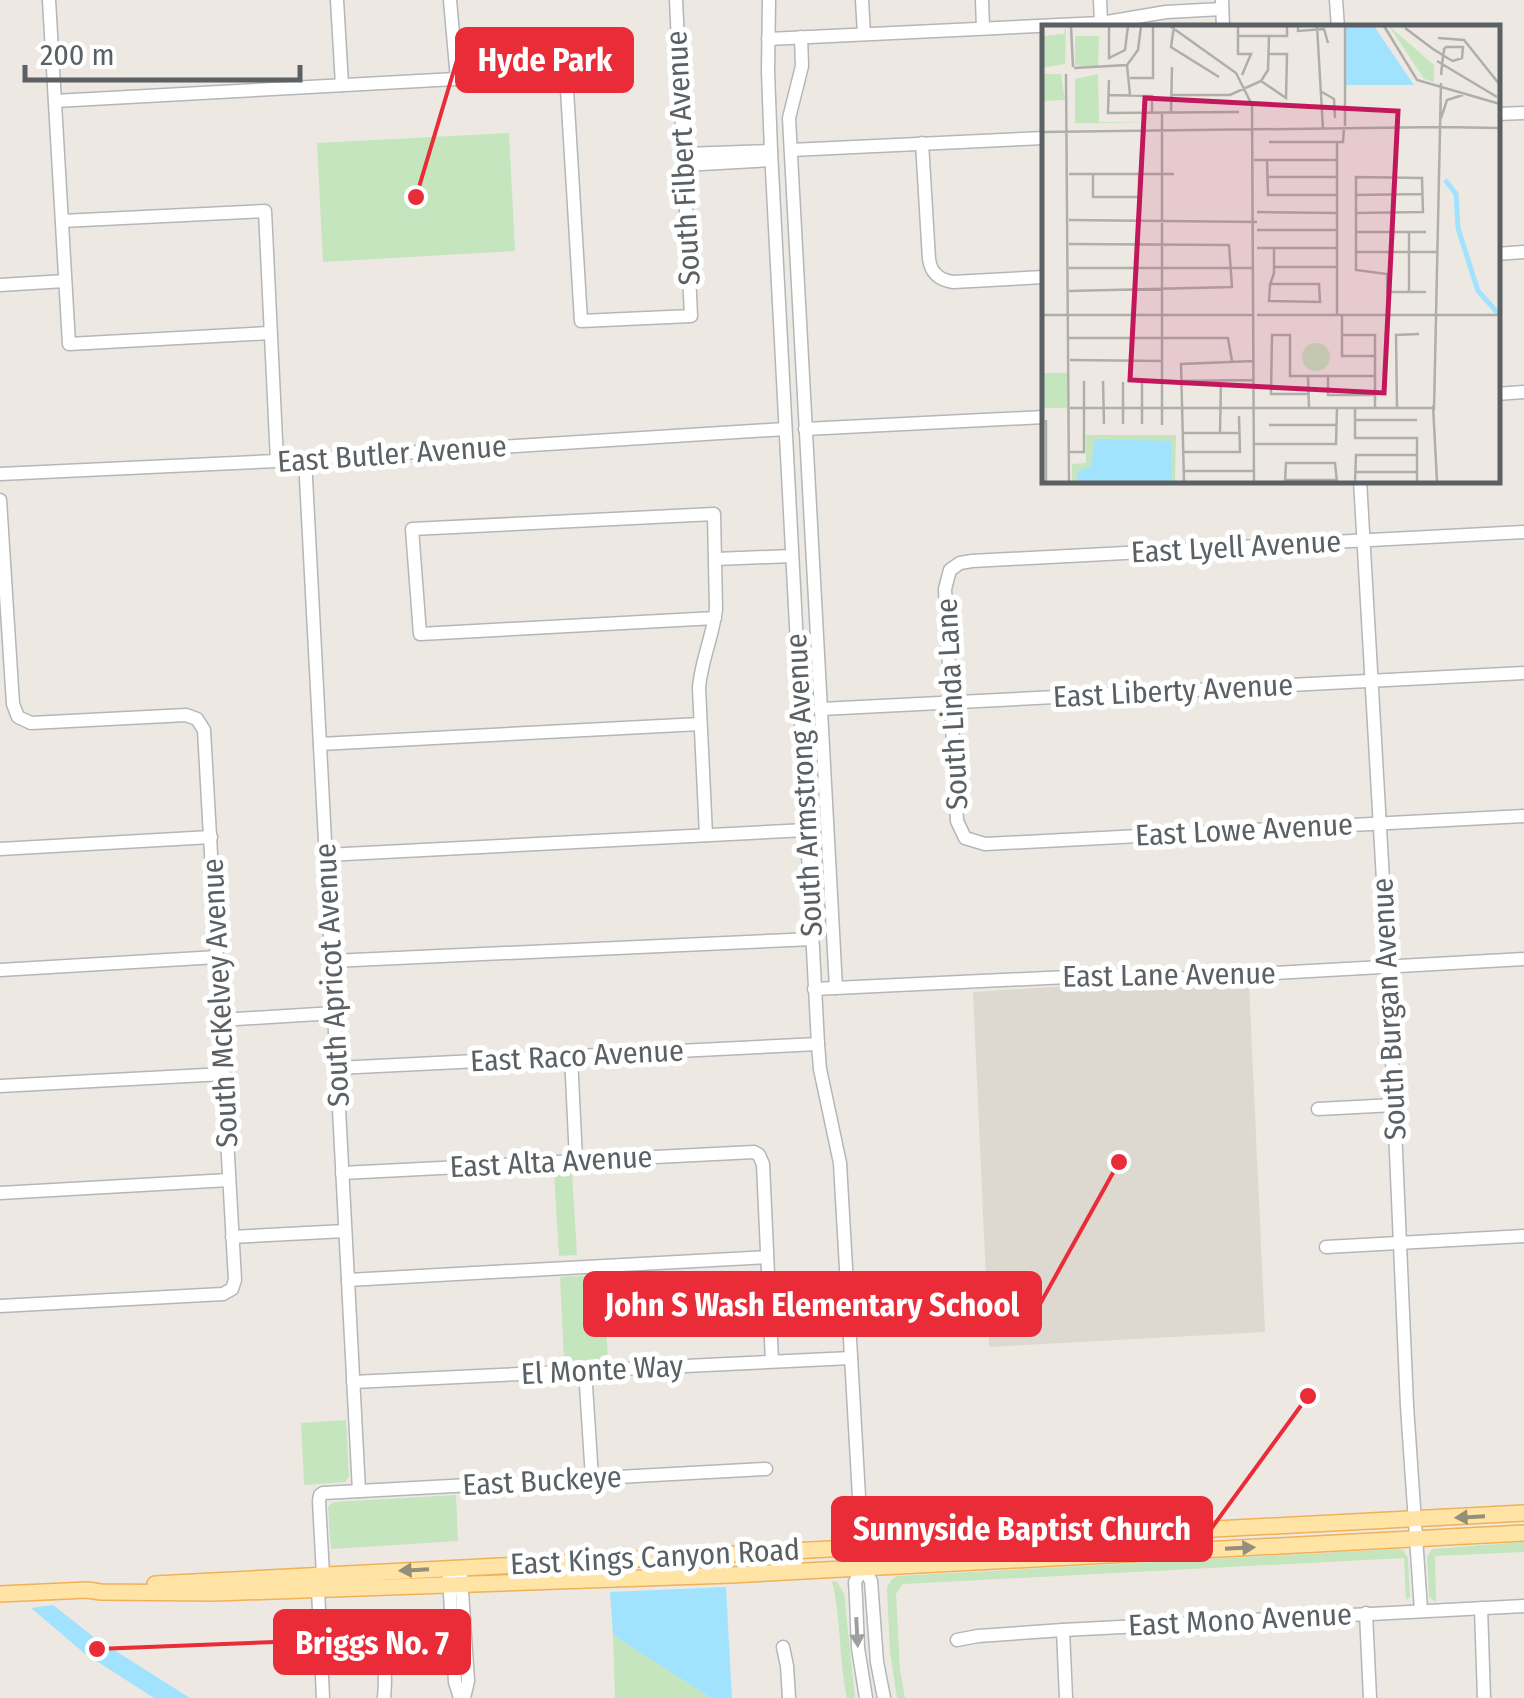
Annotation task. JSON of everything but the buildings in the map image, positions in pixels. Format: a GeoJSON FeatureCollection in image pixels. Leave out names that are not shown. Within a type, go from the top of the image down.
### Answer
{"type":"FeatureCollection","features":[{"type":"Feature","properties":{"kind":"main road","name":"East Kings Canyon Road"},"geometry":{"type":"LineString","coordinates":[[86,1590],[100,1586],[455,1576],[861,1548],[1524,1514]]}},
{"type":"Feature","properties":{"kind":"main road","name":"East Kings Canyon Road"},"geometry":{"type":"LineString","coordinates":[[455,1576],[731,1575],[1524,1532]]}},
{"type":"Feature","properties":{"kind":"main road","name":"East Kings Canyon Road"},"geometry":{"type":"LineString","coordinates":[[0,1594],[86,1590],[235,1593],[267,1584],[320,1582]]}},
{"type":"Feature","properties":{"kind":"street"},"geometry":{"type":"LineString","coordinates":[[49,0],[69,344],[270,333]]}},
{"type":"Feature","properties":{"kind":"street"},"geometry":{"type":"LineString","coordinates":[[337,0],[342,85]]}},
{"type":"Feature","properties":{"kind":"street"},"geometry":{"type":"LineString","coordinates":[[55,101],[457,78],[450,0]]}},
{"type":"Feature","properties":{"kind":"street","name":"South Filbert Avenue"},"geometry":{"type":"LineString","coordinates":[[457,78],[566,73],[580,321],[691,316],[676,0]]}},
{"type":"Feature","properties":{"kind":"street","name":"South Armstrong Avenue"},"geometry":{"type":"LineString","coordinates":[[769,0],[771,155],[814,989],[820,1070],[840,1164],[862,1567]]}},
{"type":"Feature","properties":{"kind":"street"},"geometry":{"type":"LineString","coordinates":[[862,0],[864,34]]}},
{"type":"Feature","properties":{"kind":"street"},"geometry":{"type":"LineString","coordinates":[[982,0],[983,28]]}},
{"type":"Feature","properties":{"kind":"street"},"geometry":{"type":"LineString","coordinates":[[1100,0],[1101,22]]}},
{"type":"Feature","properties":{"kind":"street"},"geometry":{"type":"LineString","coordinates":[[1336,0],[1338,25]]}},
{"type":"Feature","properties":{"kind":"street"},"geometry":{"type":"LineString","coordinates":[[768,39],[1101,22],[1222,4]]}},
{"type":"Feature","properties":{"kind":"street","name":"South Armstrong Avenue"},"geometry":{"type":"LineString","coordinates":[[801,38],[802,66],[790,112],[791,150],[836,988]]}},
{"type":"Feature","properties":{"kind":"street"},"geometry":{"type":"LineString","coordinates":[[1499,114],[1524,113]]}},
{"type":"Feature","properties":{"kind":"street"},"geometry":{"type":"LineString","coordinates":[[791,150],[1042,138]]}},
{"type":"Feature","properties":{"kind":"street"},"geometry":{"type":"LineString","coordinates":[[922,143],[929,259],[935,274],[953,282],[1042,277]]}},
{"type":"Feature","properties":{"kind":"street"},"geometry":{"type":"LineString","coordinates":[[684,160],[771,155]]}},
{"type":"Feature","properties":{"kind":"street"},"geometry":{"type":"LineString","coordinates":[[62,220],[264,211],[277,461]]}},
{"type":"Feature","properties":{"kind":"street"},"geometry":{"type":"LineString","coordinates":[[1499,254],[1524,252]]}},
{"type":"Feature","properties":{"kind":"street"},"geometry":{"type":"LineString","coordinates":[[0,286],[65,282]]}},
{"type":"Feature","properties":{"kind":"street"},"geometry":{"type":"LineString","coordinates":[[1499,394],[1524,392]]}},
{"type":"Feature","properties":{"kind":"street"},"geometry":{"type":"LineString","coordinates":[[805,429],[1042,417]]}},
{"type":"Feature","properties":{"kind":"street","name":"East Butler Avenue"},"geometry":{"type":"LineString","coordinates":[[0,474],[785,429]]}},
{"type":"Feature","properties":{"kind":"street","name":"South Apricot Avenue"},"geometry":{"type":"LineString","coordinates":[[305,459],[359,1490]]}},
{"type":"Feature","properties":{"kind":"street","name":"South Burgan Avenue"},"geometry":{"type":"LineString","coordinates":[[1360,482],[1420,1610]]}},
{"type":"Feature","properties":{"kind":"street"},"geometry":{"type":"LineString","coordinates":[[0,500],[3,605]]}},
{"type":"Feature","properties":{"kind":"street"},"geometry":{"type":"LineString","coordinates":[[706,835],[700,677],[715,618],[714,514],[412,528],[420,634],[715,618]]}},
{"type":"Feature","properties":{"kind":"street","name":"East Lyell Avenue"},"geometry":{"type":"LineString","coordinates":[[950,570],[972,561],[1524,532]]}},
{"type":"Feature","properties":{"kind":"street"},"geometry":{"type":"LineString","coordinates":[[716,559],[792,556]]}},
{"type":"Feature","properties":{"kind":"street","name":"South Linda Lane"},"geometry":{"type":"LineString","coordinates":[[950,570],[944,589],[958,821],[965,838]]}},
{"type":"Feature","properties":{"kind":"street","name":"South McKelvey Avenue"},"geometry":{"type":"LineString","coordinates":[[0,1306],[223,1294],[232,1289],[235,1280],[206,736],[202,724],[198,718],[186,715],[31,723],[18,717],[13,704],[3,605]]}},
{"type":"Feature","properties":{"kind":"street","name":"East Liberty Avenue"},"geometry":{"type":"LineString","coordinates":[[821,709],[1524,673]]}},
{"type":"Feature","properties":{"kind":"street"},"geometry":{"type":"LineString","coordinates":[[320,744],[700,724]]}},
{"type":"Feature","properties":{"kind":"street","name":"East Lowe Avenue"},"geometry":{"type":"LineString","coordinates":[[965,838],[986,844],[1524,816]]}},
{"type":"Feature","properties":{"kind":"street"},"geometry":{"type":"LineString","coordinates":[[326,855],[806,830]]}},
{"type":"Feature","properties":{"kind":"street"},"geometry":{"type":"LineString","coordinates":[[0,848],[211,838]]}},
{"type":"Feature","properties":{"kind":"street"},"geometry":{"type":"LineString","coordinates":[[332,961],[812,938]]}},
{"type":"Feature","properties":{"kind":"street"},"geometry":{"type":"LineString","coordinates":[[0,970],[217,957]]}},
{"type":"Feature","properties":{"kind":"street","name":"East Lane Avenue"},"geometry":{"type":"LineString","coordinates":[[814,989],[1110,975],[1169,979],[1524,960]]}},
{"type":"Feature","properties":{"kind":"street"},"geometry":{"type":"LineString","coordinates":[[221,1020],[334,1014]]}},
{"type":"Feature","properties":{"kind":"street","name":"East Raco Avenue"},"geometry":{"type":"LineString","coordinates":[[337,1068],[818,1044]]}},
{"type":"Feature","properties":{"kind":"street"},"geometry":{"type":"LineString","coordinates":[[570,1056],[576,1160]]}},
{"type":"Feature","properties":{"kind":"street"},"geometry":{"type":"LineString","coordinates":[[0,1086],[224,1074]]}},
{"type":"Feature","properties":{"kind":"street"},"geometry":{"type":"LineString","coordinates":[[1318,1109],[1394,1105]]}},
{"type":"Feature","properties":{"kind":"street","name":"East Alta Avenue"},"geometry":{"type":"LineString","coordinates":[[342,1173],[746,1152],[759,1155],[763,1164],[768,1258]]}},
{"type":"Feature","properties":{"kind":"street"},"geometry":{"type":"LineString","coordinates":[[0,1193],[230,1180]]}},
{"type":"Feature","properties":{"kind":"street"},"geometry":{"type":"LineString","coordinates":[[232,1237],[346,1231]]}},
{"type":"Feature","properties":{"kind":"street"},"geometry":{"type":"LineString","coordinates":[[1326,1247],[1524,1236]]}},
{"type":"Feature","properties":{"kind":"street"},"geometry":{"type":"LineString","coordinates":[[348,1280],[768,1258],[772,1361]]}},
{"type":"Feature","properties":{"kind":"street","name":"El Monte Way"},"geometry":{"type":"LineString","coordinates":[[353,1382],[851,1358]]}},
{"type":"Feature","properties":{"kind":"street"},"geometry":{"type":"LineString","coordinates":[[585,1370],[592,1478]]}},
{"type":"Feature","properties":{"kind":"street","name":"East Buckeye"},"geometry":{"type":"LineString","coordinates":[[320,1582],[320,1495],[766,1469]]}},
{"type":"Feature","properties":{"kind":"street"},"geometry":{"type":"LineString","coordinates":[[862,1567],[856,1582],[856,1599],[866,1698]]}},
{"type":"Feature","properties":{"kind":"street"},"geometry":{"type":"LineString","coordinates":[[862,1567],[871,1581],[884,1698]]}},
{"type":"Feature","properties":{"kind":"street"},"geometry":{"type":"LineString","coordinates":[[455,1576],[455,1682],[462,1698]]}},
{"type":"Feature","properties":{"kind":"street"},"geometry":{"type":"LineString","coordinates":[[320,1582],[324,1698]]}},
{"type":"Feature","properties":{"kind":"street","name":"East Mono Avenue"},"geometry":{"type":"LineString","coordinates":[[957,1640],[1063,1630],[1524,1606]]}},
{"type":"Feature","properties":{"kind":"street"},"geometry":{"type":"LineString","coordinates":[[1481,1608],[1484,1698]]}},
{"type":"Feature","properties":{"kind":"street"},"geometry":{"type":"LineString","coordinates":[[1366,1614],[1370,1698]]}},
{"type":"Feature","properties":{"kind":"street"},"geometry":{"type":"LineString","coordinates":[[1063,1630],[1066,1698]]}},
{"type":"Feature","properties":{"kind":"street"},"geometry":{"type":"LineString","coordinates":[[378,1638],[384,1653],[384,1698]]}},
{"type":"Feature","properties":{"kind":"street"},"geometry":{"type":"LineString","coordinates":[[782,1647],[788,1666],[788,1698]]}},
{"type":"Feature","properties":{"kind":"shaded area"},"geometry":{"type":"Polygon","coordinates":[[[1110,983],[1176,987],[1249,983],[1265,1332],[989,1347],[973,992],[1110,983]]]}},
{"type":"Feature","properties":{"kind":"green space"},"geometry":{"type":"Polygon","coordinates":[[[509,133],[515,251],[323,262],[317,143],[509,133]]]}},
{"type":"Feature","properties":{"kind":"green space"},"geometry":{"type":"Polygon","coordinates":[[[572,1172],[577,1255],[559,1256],[554,1173],[572,1172]]]}},
{"type":"Feature","properties":{"kind":"green space"},"geometry":{"type":"Polygon","coordinates":[[[603,1275],[608,1359],[564,1361],[560,1277],[603,1275]]]}},
{"type":"Feature","properties":{"kind":"green space"},"geometry":{"type":"Polygon","coordinates":[[[346,1420],[349,1476],[345,1482],[304,1485],[301,1423],[346,1420]]]}},
{"type":"Feature","properties":{"kind":"green space"},"geometry":{"type":"Polygon","coordinates":[[[456,1495],[458,1541],[331,1549],[328,1507],[333,1502],[456,1495]]]}},
{"type":"Feature","properties":{"kind":"green space"},"geometry":{"type":"Polygon","coordinates":[[[1524,1542],[1524,1552],[1435,1556],[1436,1602],[1429,1597],[1427,1557],[1432,1549],[1524,1542]]]}},
{"type":"Feature","properties":{"kind":"green space"},"geometry":{"type":"Polygon","coordinates":[[[1398,1549],[1408,1558],[1410,1597],[1406,1600],[1404,1558],[903,1584],[896,1594],[905,1698],[897,1698],[887,1588],[897,1576],[1398,1549]]]}},
{"type":"Feature","properties":{"kind":"green space"},"geometry":{"type":"Polygon","coordinates":[[[832,1581],[844,1593],[855,1698],[847,1698],[846,1694],[832,1581]]]}},
{"type":"Feature","properties":{"kind":"green space"},"geometry":{"type":"Polygon","coordinates":[[[613,1635],[711,1698],[615,1698],[613,1635]]]}},
{"type":"Feature","properties":{"kind":"water"},"geometry":{"type":"Polygon","coordinates":[[[726,1587],[732,1698],[711,1698],[613,1635],[610,1592],[726,1587]]]}},
{"type":"Feature","properties":{"kind":"water"},"geometry":{"type":"Polygon","coordinates":[[[53,1605],[95,1638],[190,1698],[154,1698],[84,1653],[31,1608],[53,1605]]]}},
{"type":"Feature","properties":{"kind":"place","name":"Hyde Park"},"geometry":{"type":"Point","coordinates":[416,197]}},
{"type":"Feature","properties":{"kind":"place","name":"John S Wash Elementary School"},"geometry":{"type":"Point","coordinates":[1119,1162]}},
{"type":"Feature","properties":{"kind":"place","name":"Sunnyside Baptist Church"},"geometry":{"type":"Point","coordinates":[1308,1396]}},
{"type":"Feature","properties":{"kind":"place","name":"Briggs No. 7"},"geometry":{"type":"Point","coordinates":[97,1649]}}]}
